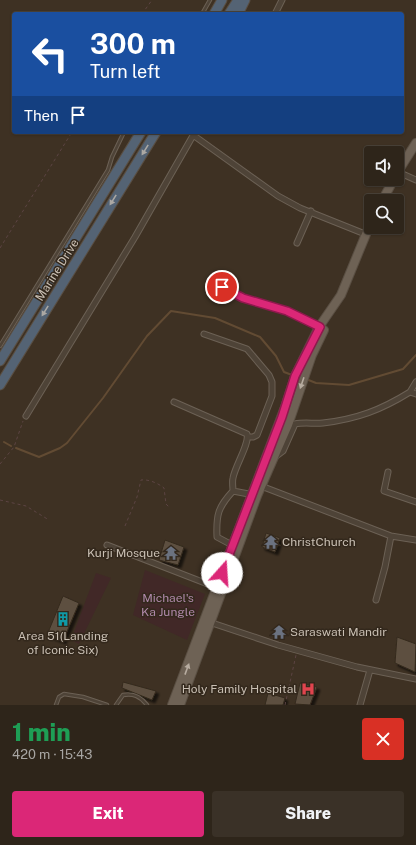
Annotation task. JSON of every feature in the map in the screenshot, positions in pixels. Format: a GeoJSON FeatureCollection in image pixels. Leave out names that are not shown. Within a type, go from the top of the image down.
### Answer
{"type":"FeatureCollection","features":[{"type":"Feature","properties":{"kind":"highway"},"geometry":{"type":"LineString","coordinates":[[215,12],[222,0]]}},
{"type":"Feature","properties":{"kind":"highway"},"geometry":{"type":"LineString","coordinates":[[230,12],[238,0]]}},
{"type":"Feature","properties":{"kind":"highway"},"geometry":{"type":"LineString","coordinates":[[239,12],[245,0]]}},
{"type":"Feature","properties":{"kind":"highway"},"geometry":{"type":"LineString","coordinates":[[128,154],[137,134]]}},
{"type":"Feature","properties":{"kind":"highway"},"geometry":{"type":"LineString","coordinates":[[128,154],[140,134]]}},
{"type":"Feature","properties":{"kind":"highway","name":"Marine Drive"},"geometry":{"type":"LineString","coordinates":[[0,385],[155,134]]}},
{"type":"Feature","properties":{"kind":"highway","name":"Marine Drive"},"geometry":{"type":"LineString","coordinates":[[0,361],[128,154]]}},
{"type":"Feature","properties":{"kind":"main road"},"geometry":{"type":"LineString","coordinates":[[404,162],[416,143]]}},
{"type":"Feature","properties":{"kind":"main road"},"geometry":{"type":"LineString","coordinates":[[180,705],[248,512],[308,356],[320,327],[341,295],[365,234]]}},
{"type":"Feature","properties":{"kind":"main road"},"geometry":{"type":"LineString","coordinates":[[308,356],[324,329],[328,315]]}},
{"type":"Feature","properties":{"kind":"main road"},"geometry":{"type":"LineString","coordinates":[[260,483],[273,460],[289,408]]}},
{"type":"Feature","properties":{"kind":"main road"},"geometry":{"type":"LineString","coordinates":[[220,589],[232,545],[248,512]]}},
{"type":"Feature","properties":{"kind":"main road"},"geometry":{"type":"LineString","coordinates":[[172,705],[208,622]]}},
{"type":"Feature","properties":{"kind":"street"},"geometry":{"type":"LineString","coordinates":[[276,12],[282,0]]}},
{"type":"Feature","properties":{"kind":"street"},"geometry":{"type":"LineString","coordinates":[[26,416],[135,237],[194,134],[278,196],[310,212],[364,234]]}},
{"type":"Feature","properties":{"kind":"street"},"geometry":{"type":"LineString","coordinates":[[404,177],[416,180]]}},
{"type":"Feature","properties":{"kind":"street"},"geometry":{"type":"LineString","coordinates":[[297,243],[310,212]]}},
{"type":"Feature","properties":{"kind":"street"},"geometry":{"type":"LineString","coordinates":[[222,287],[243,298],[287,311],[320,327]]}},
{"type":"Feature","properties":{"kind":"street"},"geometry":{"type":"LineString","coordinates":[[174,402],[247,434],[248,437],[253,438],[257,435],[272,396],[272,382],[269,375],[247,349],[204,334]]}},
{"type":"Feature","properties":{"kind":"street"},"geometry":{"type":"LineString","coordinates":[[273,460],[283,451],[295,424],[322,423],[354,418],[383,408],[410,392],[416,382]]}},
{"type":"Feature","properties":{"kind":"street"},"geometry":{"type":"LineString","coordinates":[[410,392],[416,394]]}},
{"type":"Feature","properties":{"kind":"street"},"geometry":{"type":"LineString","coordinates":[[234,491],[233,478],[248,437]]}},
{"type":"Feature","properties":{"kind":"street"},"geometry":{"type":"LineString","coordinates":[[388,472],[384,491],[416,502]]}},
{"type":"Feature","properties":{"kind":"street"},"geometry":{"type":"LineString","coordinates":[[260,483],[391,536],[416,540]]}},
{"type":"Feature","properties":{"kind":"street"},"geometry":{"type":"LineString","coordinates":[[234,491],[255,495]]}},
{"type":"Feature","properties":{"kind":"street"},"geometry":{"type":"LineString","coordinates":[[232,545],[217,537],[216,518],[224,500],[234,491]]}},
{"type":"Feature","properties":{"kind":"street"},"geometry":{"type":"LineString","coordinates":[[376,600],[385,567],[391,536]]}},
{"type":"Feature","properties":{"kind":"street"},"geometry":{"type":"LineString","coordinates":[[107,545],[220,589]]}},
{"type":"Feature","properties":{"kind":"street"},"geometry":{"type":"LineString","coordinates":[[208,622],[297,650],[370,670],[416,679]]}},
{"type":"Feature","properties":{"kind":"street"},"geometry":{"type":"LineString","coordinates":[[360,705],[370,670]]}},
{"type":"Feature","properties":{"kind":"lane"},"geometry":{"type":"LineString","coordinates":[[203,12],[210,0]]}},
{"type":"Feature","properties":{"kind":"lane"},"geometry":{"type":"LineString","coordinates":[[0,346],[108,170],[112,157],[123,134]]}},
{"type":"Feature","properties":{"kind":"lane"},"geometry":{"type":"LineString","coordinates":[[56,705],[60,697],[64,694],[107,705]]}},
{"type":"Feature","properties":{"kind":"lane"},"geometry":{"type":"LineString","coordinates":[[116,705],[123,695],[129,694],[136,695],[147,705]]}},
{"type":"Feature","properties":{"kind":"path"},"geometry":{"type":"LineString","coordinates":[[143,12],[152,0]]}},
{"type":"Feature","properties":{"kind":"path"},"geometry":{"type":"LineString","coordinates":[[0,248],[71,134]]}},
{"type":"Feature","properties":{"kind":"path"},"geometry":{"type":"LineString","coordinates":[[0,464],[14,447],[26,416]]}},
{"type":"Feature","properties":{"kind":"path"},"geometry":{"type":"LineString","coordinates":[[124,526],[137,497],[139,483],[143,480],[155,483],[164,488],[166,504],[170,508]]}},
{"type":"Feature","properties":{"kind":"path"},"geometry":{"type":"LineString","coordinates":[[0,500],[26,506],[50,520]]}},
{"type":"Feature","properties":{"kind":"path"},"geometry":{"type":"LineString","coordinates":[[285,705],[297,650]]}},
{"type":"Feature","properties":{"kind":"green space","name":"Michael's Ka Jungle"},"geometry":{"type":"Polygon","coordinates":[[[145,570],[205,594],[187,640],[133,615],[145,570]]]}},
{"type":"Feature","properties":{"kind":"green space"},"geometry":{"type":"Polygon","coordinates":[[[96,573],[111,578],[79,644],[71,640],[96,573]]]}},
{"type":"Feature","properties":{"kind":"building","name":"ChristChurch"},"geometry":{"type":"Polygon","coordinates":[[[266,533],[280,538],[275,552],[262,547],[266,533]]]}},
{"type":"Feature","properties":{"kind":"building","name":"Kurji Mosque"},"geometry":{"type":"Polygon","coordinates":[[[165,540],[184,547],[178,565],[159,560],[165,540]]]}},
{"type":"Feature","properties":{"kind":"building","name":"Area 51(Landing of Iconic Six)"},"geometry":{"type":"Polygon","coordinates":[[[63,596],[79,603],[63,641],[47,635],[63,596]]]}},
{"type":"Feature","properties":{"kind":"building"},"geometry":{"type":"Polygon","coordinates":[[[397,637],[416,644],[415,672],[395,663],[397,637]]]}},
{"type":"Feature","properties":{"kind":"building"},"geometry":{"type":"Polygon","coordinates":[[[123,682],[156,691],[152,700],[122,688],[123,682]]]}},
{"type":"Feature","properties":{"kind":"building"},"geometry":{"type":"Polygon","coordinates":[[[300,683],[317,687],[310,705],[295,704],[300,683]]]}},
{"type":"Feature","properties":{"kind":"building"},"geometry":{"type":"Polygon","coordinates":[[[268,693],[285,698],[283,705],[265,705],[268,693]]]}},
{"type":"Feature","properties":{"kind":"waterway"},"geometry":{"type":"LineString","coordinates":[[16,448],[39,457],[60,448],[67,443],[103,398],[147,336],[171,311],[215,318],[260,337],[276,356],[284,372],[292,375]]}},
{"type":"Feature","properties":{"kind":"waterway"},"geometry":{"type":"LineString","coordinates":[[306,379],[316,383],[349,385],[403,369],[416,355]]}},
{"type":"Feature","properties":{"kind":"waterway"},"geometry":{"type":"LineString","coordinates":[[4,442],[11,446]]}},
{"type":"Feature","properties":{"kind":"place","name":"ChristChurch"},"geometry":{"type":"Point","coordinates":[271,542]}},
{"type":"Feature","properties":{"kind":"place","name":"Kurji Mosque"},"geometry":{"type":"Point","coordinates":[171,553]}},
{"type":"Feature","properties":{"kind":"place","name":"Area 51(Landing of Iconic Six)"},"geometry":{"type":"Point","coordinates":[63,619]}},
{"type":"Feature","properties":{"kind":"place","name":"Saraswati Mandir"},"geometry":{"type":"Point","coordinates":[279,632]}},
{"type":"Feature","properties":{"kind":"place","name":"Holy Family Hospital"},"geometry":{"type":"Point","coordinates":[308,689]}},
{"type":"Feature","properties":{"kind":"route"},"geometry":{"type":"LineString","coordinates":[[222,287],[243,298],[287,311],[320,327],[295,376],[286,407],[222,573]]}}]}
